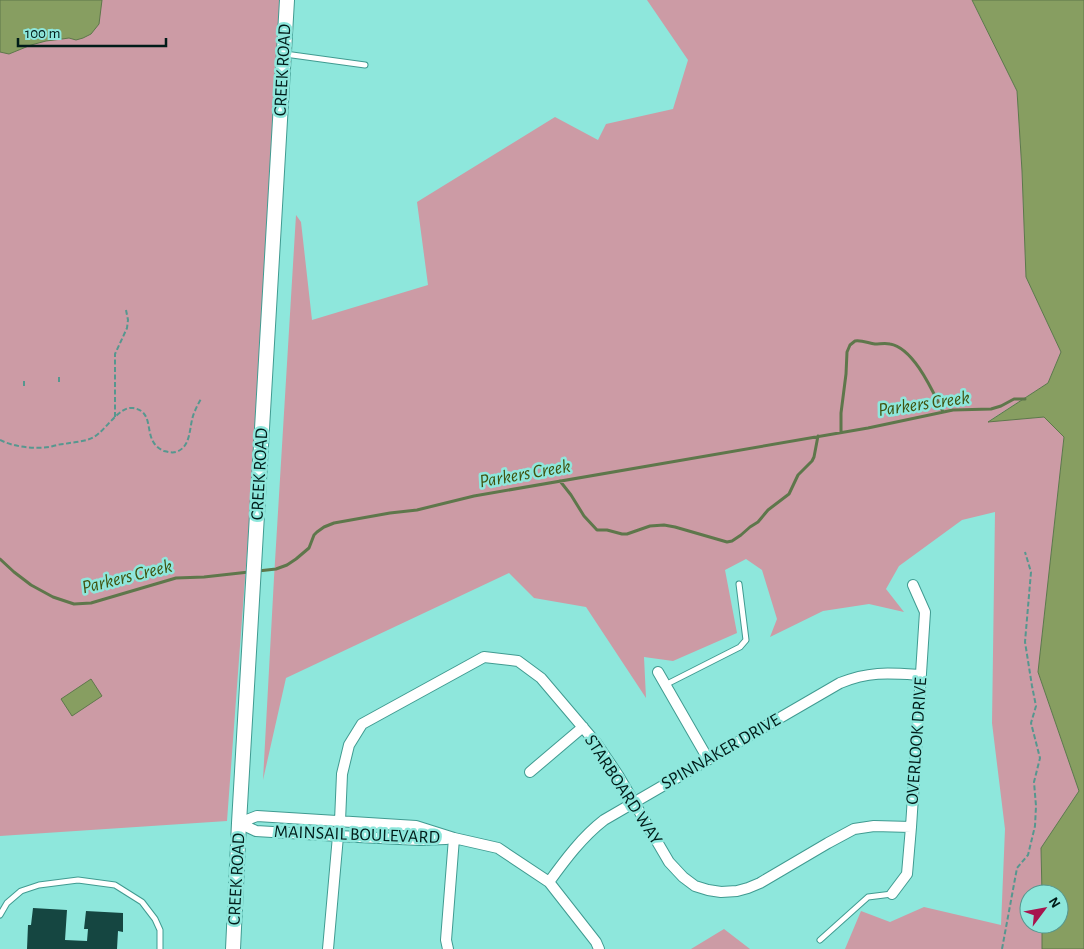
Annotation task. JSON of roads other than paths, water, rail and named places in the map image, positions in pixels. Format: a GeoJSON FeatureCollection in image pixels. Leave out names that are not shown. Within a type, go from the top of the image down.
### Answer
{"type":"FeatureCollection","features":[{"type":"Feature","properties":{"kind":"main road","name":"CREEK ROAD"},"geometry":{"type":"LineString","coordinates":[[233,949],[287,0]]}},
{"type":"Feature","properties":{"kind":"street","name":"OVERLOOK DRIVE"},"geometry":{"type":"LineString","coordinates":[[892,894],[906,874],[911,827],[925,612],[913,585]]}},
{"type":"Feature","properties":{"kind":"street","name":"STARBOARD WAY"},"geometry":{"type":"LineString","coordinates":[[340,821],[342,774],[349,745],[362,724],[484,656],[518,661],[541,678],[597,744],[618,775],[669,862],[683,877],[695,886],[721,892],[737,891],[760,883],[854,829],[874,826],[911,827]]}},
{"type":"Feature","properties":{"kind":"street"},"geometry":{"type":"LineString","coordinates":[[658,672],[708,759]]}},
{"type":"Feature","properties":{"kind":"street","name":"SPINNAKER DRIVE"},"geometry":{"type":"LineString","coordinates":[[548,882],[566,858],[593,828],[604,820],[840,683],[855,677],[880,673],[921,675]]}},
{"type":"Feature","properties":{"kind":"street"},"geometry":{"type":"LineString","coordinates":[[530,772],[583,727]]}},
{"type":"Feature","properties":{"kind":"street","name":"MAINSAIL BOULEVARD"},"geometry":{"type":"LineString","coordinates":[[240,823],[257,816],[416,826],[454,838],[498,848],[548,882],[596,942],[599,949]]}},
{"type":"Feature","properties":{"kind":"street","name":"MAINSAIL BOULEVARD"},"geometry":{"type":"LineString","coordinates":[[240,823],[256,831],[420,840],[454,838]]}},
{"type":"Feature","properties":{"kind":"street"},"geometry":{"type":"LineString","coordinates":[[328,949],[338,836]]}},
{"type":"Feature","properties":{"kind":"street"},"geometry":{"type":"LineString","coordinates":[[448,949],[446,940],[454,838]]}},
{"type":"Feature","properties":{"kind":"lane"},"geometry":{"type":"LineString","coordinates":[[284,54],[365,64]]}},
{"type":"Feature","properties":{"kind":"lane"},"geometry":{"type":"LineString","coordinates":[[665,685],[740,646],[746,640],[739,584]]}},
{"type":"Feature","properties":{"kind":"lane"},"geometry":{"type":"LineString","coordinates":[[0,914],[7,903],[21,891],[38,885],[78,880],[115,886],[142,902],[155,919],[160,930],[160,949]]}},
{"type":"Feature","properties":{"kind":"lane"},"geometry":{"type":"LineString","coordinates":[[820,940],[868,897],[892,894]]}},
{"type":"Feature","properties":{"kind":"waterway"},"geometry":{"type":"LineString","coordinates":[[841,432],[847,352],[850,345],[855,341],[890,344],[899,347],[907,353],[922,372],[943,412]]}},
{"type":"Feature","properties":{"kind":"waterway","name":"Parkers Creek"},"geometry":{"type":"LineString","coordinates":[[258,571],[276,569],[287,565],[309,548],[317,532],[334,523],[417,510],[474,496],[868,428],[953,410],[991,409],[1014,399],[1025,399]]}},
{"type":"Feature","properties":{"kind":"waterway"},"geometry":{"type":"LineString","coordinates":[[560,481],[584,516],[597,530],[627,534],[650,526],[664,525],[727,542],[732,541],[758,522],[768,510],[789,494],[798,475],[812,461],[818,436]]}},
{"type":"Feature","properties":{"kind":"waterway","name":"Parkers Creek"},"geometry":{"type":"LineString","coordinates":[[0,559],[31,585],[53,597],[74,604],[91,603],[176,578],[249,572]]}}]}
